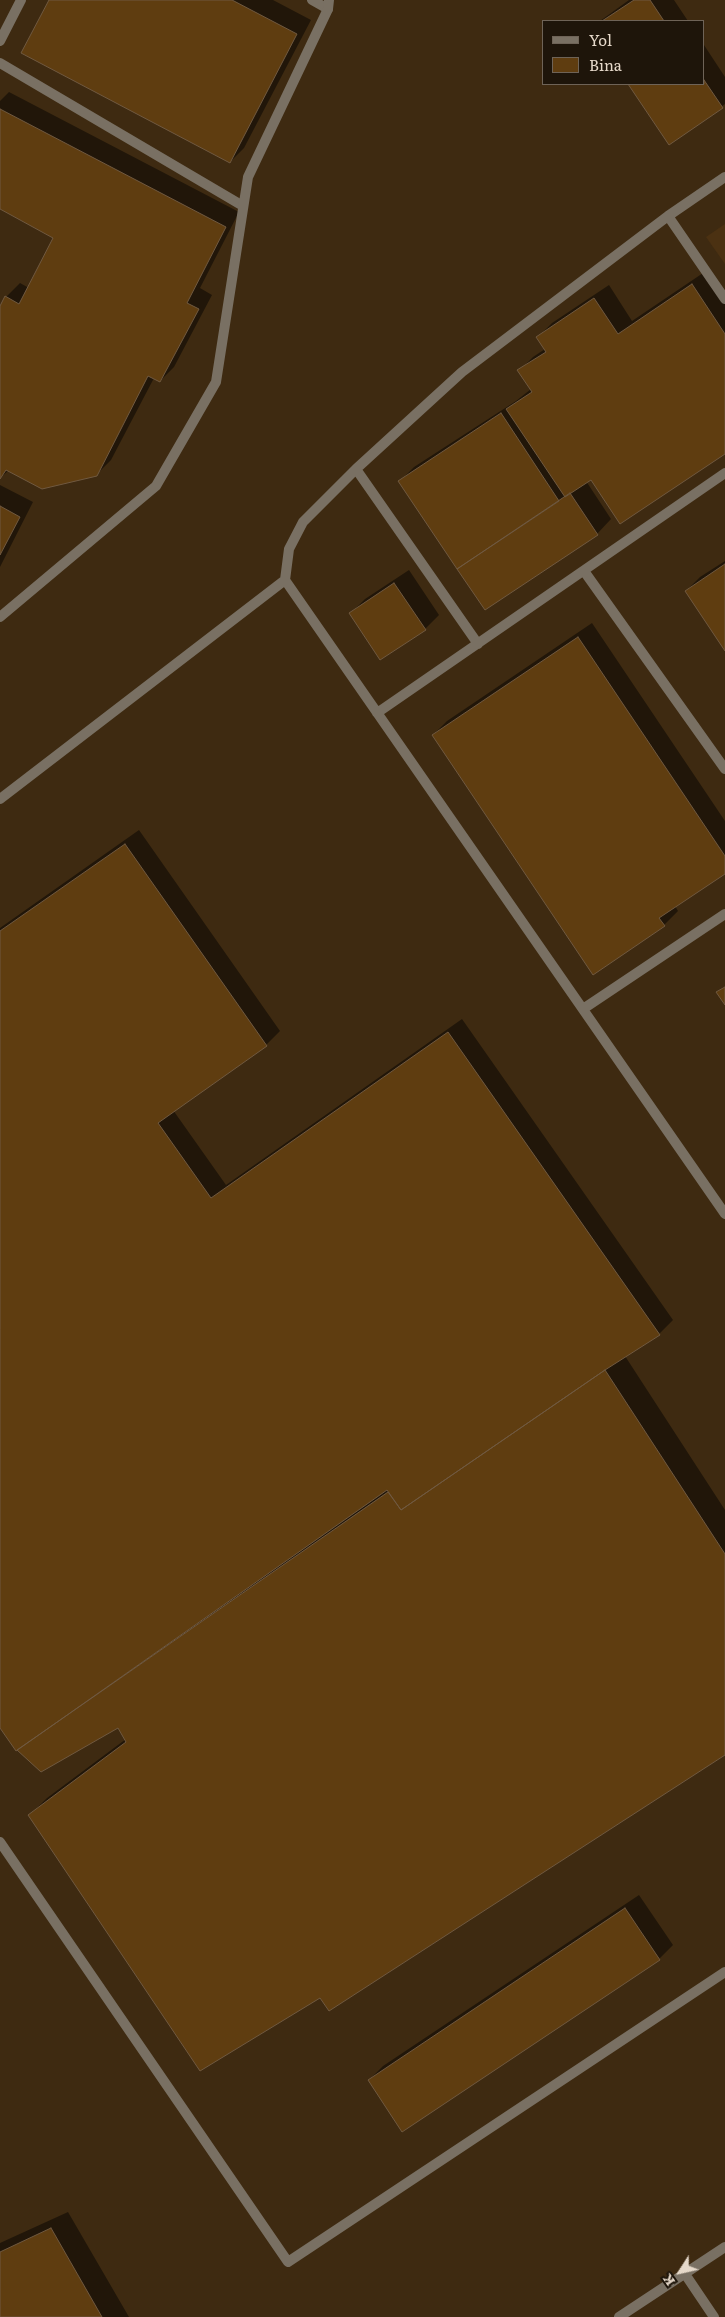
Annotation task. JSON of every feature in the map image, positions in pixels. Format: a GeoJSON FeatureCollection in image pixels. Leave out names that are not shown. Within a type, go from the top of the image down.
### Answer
{"type":"FeatureCollection","features":[{"type":"Feature","properties":{"kind":"street"},"geometry":{"type":"LineString","coordinates":[[0,41],[21,0]]}},
{"type":"Feature","properties":{"kind":"street"},"geometry":{"type":"LineString","coordinates":[[0,617],[156,486],[216,382],[248,177],[328,4],[312,0]]}},
{"type":"Feature","properties":{"kind":"street"},"geometry":{"type":"LineString","coordinates":[[0,63],[244,206]]}},
{"type":"Feature","properties":{"kind":"street"},"geometry":{"type":"LineString","coordinates":[[725,177],[668,216],[462,372],[356,469],[303,522],[289,549],[285,580],[725,1214]]}},
{"type":"Feature","properties":{"kind":"street"},"geometry":{"type":"LineString","coordinates":[[668,216],[725,299]]}},
{"type":"Feature","properties":{"kind":"street"},"geometry":{"type":"LineString","coordinates":[[356,469],[478,644]]}},
{"type":"Feature","properties":{"kind":"street"},"geometry":{"type":"LineString","coordinates":[[377,713],[725,474]]}},
{"type":"Feature","properties":{"kind":"street"},"geometry":{"type":"LineString","coordinates":[[584,570],[725,769]]}},
{"type":"Feature","properties":{"kind":"street"},"geometry":{"type":"LineString","coordinates":[[0,800],[285,580]]}},
{"type":"Feature","properties":{"kind":"street"},"geometry":{"type":"LineString","coordinates":[[583,1009],[725,914]]}},
{"type":"Feature","properties":{"kind":"street"},"geometry":{"type":"LineString","coordinates":[[0,1842],[288,2262],[725,1972]]}},
{"type":"Feature","properties":{"kind":"street"},"geometry":{"type":"LineString","coordinates":[[620,2317],[725,2247]]}},
{"type":"Feature","properties":{"kind":"street"},"geometry":{"type":"LineString","coordinates":[[685,2274],[714,2317]]}},
{"type":"Feature","properties":{"kind":"shaded area"},"geometry":{"type":"Polygon","coordinates":[[[725,224],[725,264],[706,237],[725,224]]]}},
{"type":"Feature","properties":{"kind":"building"},"geometry":{"type":"Polygon","coordinates":[[[49,0],[232,0],[297,34],[230,163],[21,53],[49,0]]]}},
{"type":"Feature","properties":{"kind":"building"},"geometry":{"type":"Polygon","coordinates":[[[634,0],[650,0],[663,20],[604,20],[634,0]]]}},
{"type":"Feature","properties":{"kind":"building"},"geometry":{"type":"Polygon","coordinates":[[[705,81],[723,108],[669,145],[629,85],[705,85],[705,81]]]}},
{"type":"Feature","properties":{"kind":"building"},"geometry":{"type":"Polygon","coordinates":[[[0,109],[226,227],[187,303],[199,309],[160,382],[148,376],[97,476],[42,489],[6,470],[0,479],[0,306],[5,296],[19,304],[53,238],[0,209],[0,109]]]}},
{"type":"Feature","properties":{"kind":"building"},"geometry":{"type":"Polygon","coordinates":[[[692,284],[725,334],[725,454],[620,524],[591,480],[565,497],[506,409],[532,392],[517,370],[546,352],[536,337],[594,298],[618,334],[692,284]]]}},
{"type":"Feature","properties":{"kind":"building"},"geometry":{"type":"Polygon","coordinates":[[[501,413],[559,501],[457,569],[398,481],[501,413]]]}},
{"type":"Feature","properties":{"kind":"building"},"geometry":{"type":"Polygon","coordinates":[[[570,493],[598,535],[485,610],[457,569],[570,493]]]}},
{"type":"Feature","properties":{"kind":"building"},"geometry":{"type":"Polygon","coordinates":[[[0,506],[20,517],[0,555],[0,506]]]}},
{"type":"Feature","properties":{"kind":"building"},"geometry":{"type":"Polygon","coordinates":[[[725,564],[725,651],[685,591],[725,564]]]}},
{"type":"Feature","properties":{"kind":"building"},"geometry":{"type":"Polygon","coordinates":[[[394,583],[426,630],[380,660],[349,613],[394,583]]]}},
{"type":"Feature","properties":{"kind":"building"},"geometry":{"type":"Polygon","coordinates":[[[578,637],[725,856],[725,874],[659,918],[665,926],[593,975],[432,735],[578,637]]]}},
{"type":"Feature","properties":{"kind":"building"},"geometry":{"type":"Polygon","coordinates":[[[125,844],[267,1046],[158,1123],[211,1198],[448,1032],[660,1335],[605,1370],[401,1510],[387,1490],[16,1751],[0,1728],[0,931],[125,844]]]}},
{"type":"Feature","properties":{"kind":"building"},"geometry":{"type":"Polygon","coordinates":[[[725,987],[725,1005],[716,992],[725,987]]]}},
{"type":"Feature","properties":{"kind":"building"},"geometry":{"type":"Polygon","coordinates":[[[605,1370],[725,1554],[725,1755],[329,2011],[320,1998],[200,2071],[28,1815],[126,1742],[118,1728],[41,1772],[17,1750],[388,1492],[401,1510],[605,1370]]]}},
{"type":"Feature","properties":{"kind":"building"},"geometry":{"type":"Polygon","coordinates":[[[625,1908],[660,1960],[402,2132],[368,2080],[625,1908]]]}},
{"type":"Feature","properties":{"kind":"building"},"geometry":{"type":"Polygon","coordinates":[[[51,2228],[102,2317],[0,2317],[0,2252],[51,2228]]]}}]}
